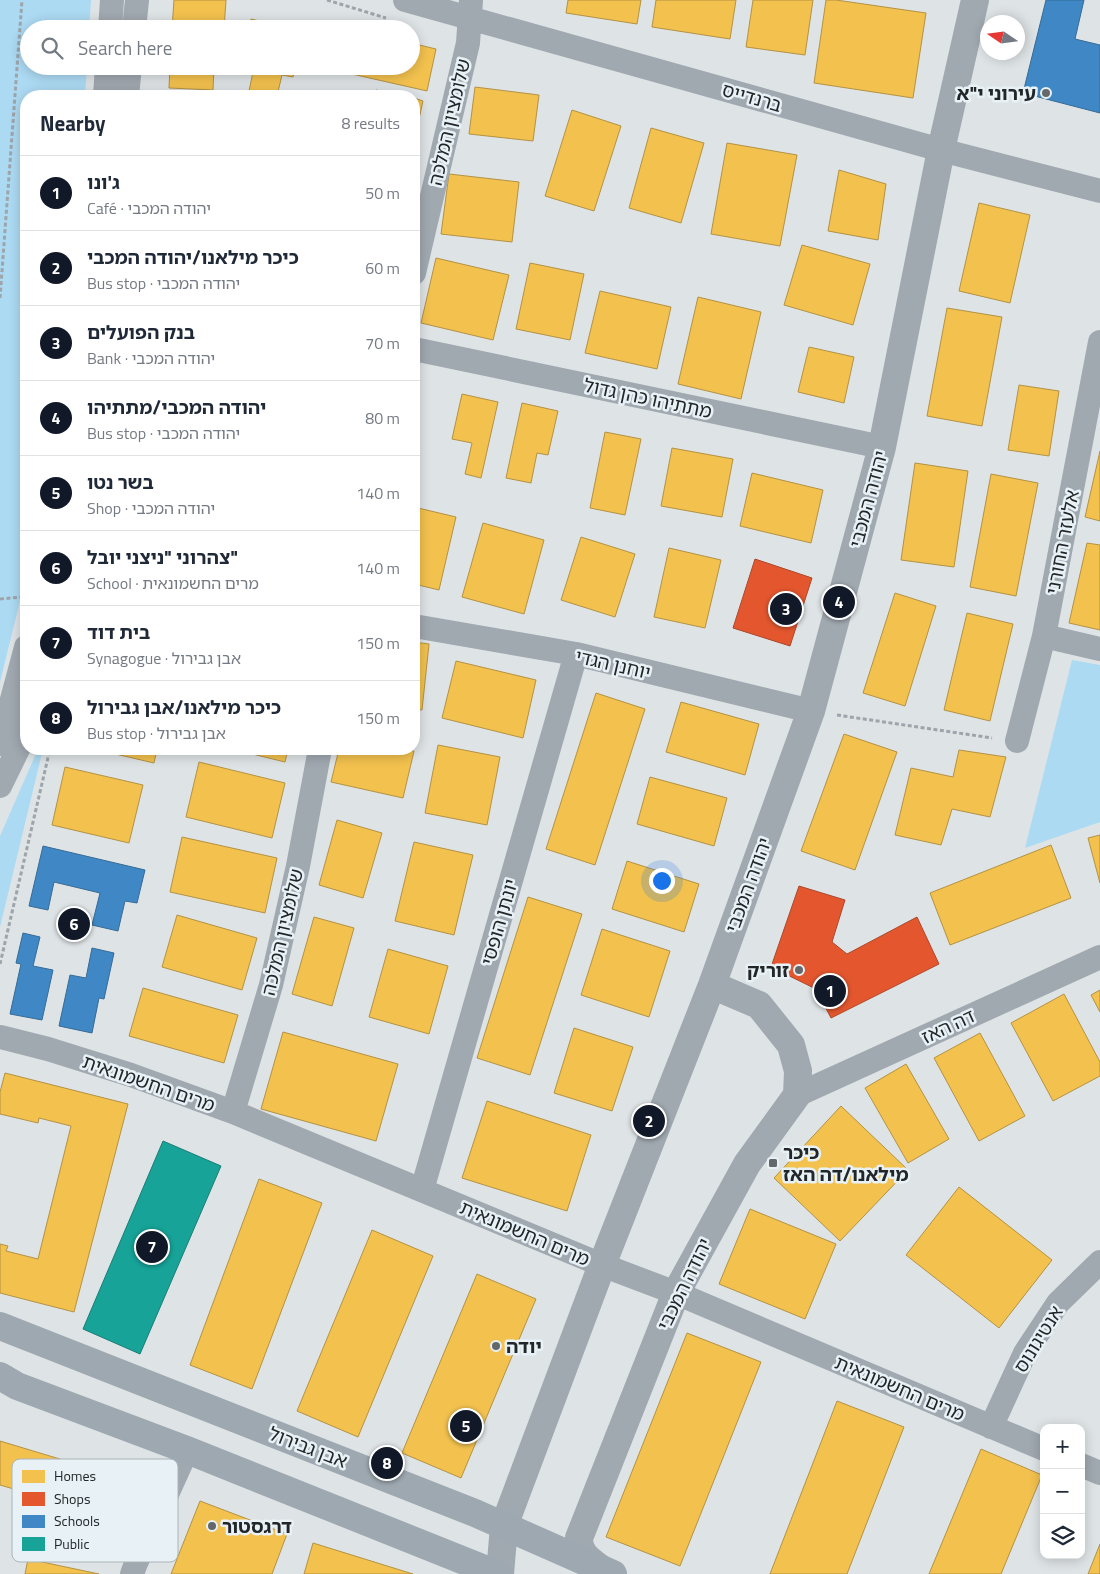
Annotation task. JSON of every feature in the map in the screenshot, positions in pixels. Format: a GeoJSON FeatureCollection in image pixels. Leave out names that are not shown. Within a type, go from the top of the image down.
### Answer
{"type":"FeatureCollection","features":[{"type":"Feature","properties":{"kind":"main road","name":"אבן גבירול"},"geometry":{"type":"LineString","coordinates":[[0,1326],[457,1506],[607,1571]]}},
{"type":"Feature","properties":{"kind":"main road"},"geometry":{"type":"LineString","coordinates":[[0,1376],[16,1386],[187,1450],[498,1574]]}},
{"type":"Feature","properties":{"kind":"street"},"geometry":{"type":"LineString","coordinates":[[111,20],[112,0]]}},
{"type":"Feature","properties":{"kind":"street"},"geometry":{"type":"LineString","coordinates":[[135,20],[137,0]]}},
{"type":"Feature","properties":{"kind":"street","name":"ברנדייס"},"geometry":{"type":"LineString","coordinates":[[405,0],[471,9],[941,150],[1100,192]]}},
{"type":"Feature","properties":{"kind":"street","name":"יהודה המכבי"},"geometry":{"type":"LineString","coordinates":[[498,1574],[504,1526],[602,1265],[712,985],[811,711],[882,447],[941,150],[975,0]]}},
{"type":"Feature","properties":{"kind":"street","name":"שלומציון המלכה"},"geometry":{"type":"LineString","coordinates":[[420,247],[468,43],[471,9]]}},
{"type":"Feature","properties":{"kind":"street"},"geometry":{"type":"LineString","coordinates":[[105,90],[106,75]]}},
{"type":"Feature","properties":{"kind":"street"},"geometry":{"type":"LineString","coordinates":[[128,90],[129,75]]}},
{"type":"Feature","properties":{"kind":"street","name":"אלעזר החורני"},"geometry":{"type":"LineString","coordinates":[[1017,741],[1044,636],[1100,342]]}},
{"type":"Feature","properties":{"kind":"street","name":"מתתיהו כהן גדול"},"geometry":{"type":"LineString","coordinates":[[420,351],[882,447]]}},
{"type":"Feature","properties":{"kind":"street","name":"יוחנן הגדי"},"geometry":{"type":"LineString","coordinates":[[420,627],[576,654],[811,711]]}},
{"type":"Feature","properties":{"kind":"street"},"geometry":{"type":"LineString","coordinates":[[1044,636],[1100,649]]}},
{"type":"Feature","properties":{"kind":"street","name":"יונתן הופסי"},"geometry":{"type":"LineString","coordinates":[[422,1190],[576,654]]}},
{"type":"Feature","properties":{"kind":"street"},"geometry":{"type":"LineString","coordinates":[[0,744],[20,669]]}},
{"type":"Feature","properties":{"kind":"street"},"geometry":{"type":"LineString","coordinates":[[0,786],[20,745]]}},
{"type":"Feature","properties":{"kind":"street","name":"שלומציון המלכה"},"geometry":{"type":"LineString","coordinates":[[234,1112],[271,985],[298,866],[319,755]]}},
{"type":"Feature","properties":{"kind":"street","name":"דה האז"},"geometry":{"type":"LineString","coordinates":[[797,1095],[1100,957]]}},
{"type":"Feature","properties":{"kind":"street"},"geometry":{"type":"LineString","coordinates":[[712,985],[759,1005],[791,1045],[798,1071],[797,1095]]}},
{"type":"Feature","properties":{"kind":"street","name":"מרים החשמונאית"},"geometry":{"type":"LineString","coordinates":[[0,1038],[67,1054],[234,1112],[602,1265],[676,1292],[1040,1447]]}},
{"type":"Feature","properties":{"kind":"street","name":"יהודה המכבי"},"geometry":{"type":"LineString","coordinates":[[607,1571],[584,1556],[579,1545],[579,1538],[676,1292],[747,1164],[797,1095]]}},
{"type":"Feature","properties":{"kind":"street","name":"אנטיגונוס"},"geometry":{"type":"LineString","coordinates":[[991,1427],[1025,1352],[1058,1303],[1100,1262]]}},
{"type":"Feature","properties":{"kind":"street"},"geometry":{"type":"LineString","coordinates":[[178,1470],[187,1450]]}},
{"type":"Feature","properties":{"kind":"street"},"geometry":{"type":"LineString","coordinates":[[1085,1467],[1100,1473]]}},
{"type":"Feature","properties":{"kind":"street"},"geometry":{"type":"LineString","coordinates":[[132,1574],[136,1562]]}},
{"type":"Feature","properties":{"kind":"path"},"geometry":{"type":"LineString","coordinates":[[21,20],[22,0]]}},
{"type":"Feature","properties":{"kind":"path"},"geometry":{"type":"LineString","coordinates":[[0,298],[20,27]]}},
{"type":"Feature","properties":{"kind":"path"},"geometry":{"type":"LineString","coordinates":[[0,599],[20,597]]}},
{"type":"Feature","properties":{"kind":"path"},"geometry":{"type":"LineString","coordinates":[[811,711],[1017,741]]}},
{"type":"Feature","properties":{"kind":"path"},"geometry":{"type":"LineString","coordinates":[[0,964],[49,755]]}},
{"type":"Feature","properties":{"kind":"shaded area"},"geometry":{"type":"Polygon","coordinates":[[[0,0],[91,0],[90,20],[20,20],[20,75],[86,75],[85,90],[20,90],[20,599],[0,682],[0,0]]]}},
{"type":"Feature","properties":{"kind":"shaded area"},"geometry":{"type":"Polygon","coordinates":[[[1072,660],[1100,665],[1100,822],[1025,848],[1072,660]]]}},
{"type":"Feature","properties":{"kind":"shaded area"},"geometry":{"type":"Polygon","coordinates":[[[35,755],[42,755],[0,927],[0,836],[35,755]]]}},
{"type":"Feature","properties":{"kind":"building: Homes"},"geometry":{"type":"Polygon","coordinates":[[[174,0],[226,0],[225,20],[173,20],[174,0]]]}},
{"type":"Feature","properties":{"kind":"building: Homes"},"geometry":{"type":"Polygon","coordinates":[[[568,0],[641,0],[637,24],[566,13],[568,0]]]}},
{"type":"Feature","properties":{"kind":"building: Homes"},"geometry":{"type":"Polygon","coordinates":[[[656,0],[736,0],[730,39],[652,27],[656,0]]]}},
{"type":"Feature","properties":{"kind":"building: Homes"},"geometry":{"type":"Polygon","coordinates":[[[753,0],[813,0],[805,55],[746,47],[753,0]]]}},
{"type":"Feature","properties":{"kind":"building: Homes"},"geometry":{"type":"Polygon","coordinates":[[[826,0],[926,13],[913,98],[814,83],[826,0]]]}},
{"type":"Feature","properties":{"kind":"building: Homes"},"geometry":{"type":"Polygon","coordinates":[[[420,45],[436,49],[427,91],[356,75],[420,75],[420,45]]]}},
{"type":"Feature","properties":{"kind":"building: Homes"},"geometry":{"type":"Polygon","coordinates":[[[170,75],[214,75],[213,90],[169,88],[170,75]]]}},
{"type":"Feature","properties":{"kind":"building: Homes"},"geometry":{"type":"Polygon","coordinates":[[[252,75],[282,75],[278,90],[249,90],[252,75]]]}},
{"type":"Feature","properties":{"kind":"building: Homes"},"geometry":{"type":"Polygon","coordinates":[[[475,87],[539,95],[533,141],[469,134],[475,87]]]}},
{"type":"Feature","properties":{"kind":"building: Homes"},"geometry":{"type":"Polygon","coordinates":[[[420,100],[423,101],[420,114],[420,100]]]}},
{"type":"Feature","properties":{"kind":"building: Homes"},"geometry":{"type":"Polygon","coordinates":[[[572,110],[621,126],[594,211],[545,196],[572,110]]]}},
{"type":"Feature","properties":{"kind":"building: Homes"},"geometry":{"type":"Polygon","coordinates":[[[651,128],[704,143],[681,223],[629,208],[651,128]]]}},
{"type":"Feature","properties":{"kind":"building: Homes"},"geometry":{"type":"Polygon","coordinates":[[[727,143],[797,155],[780,246],[711,234],[727,143]]]}},
{"type":"Feature","properties":{"kind":"building: Homes"},"geometry":{"type":"Polygon","coordinates":[[[839,170],[886,184],[878,240],[828,231],[839,170]]]}},
{"type":"Feature","properties":{"kind":"building: Homes"},"geometry":{"type":"Polygon","coordinates":[[[449,174],[519,182],[512,242],[441,234],[449,174]]]}},
{"type":"Feature","properties":{"kind":"building: Homes"},"geometry":{"type":"Polygon","coordinates":[[[979,203],[1030,215],[1010,303],[959,291],[979,203]]]}},
{"type":"Feature","properties":{"kind":"building: Homes"},"geometry":{"type":"Polygon","coordinates":[[[802,245],[870,264],[853,325],[784,305],[802,245]]]}},
{"type":"Feature","properties":{"kind":"building: Homes"},"geometry":{"type":"Polygon","coordinates":[[[436,258],[509,275],[493,340],[421,323],[436,258]]]}},
{"type":"Feature","properties":{"kind":"building: Homes"},"geometry":{"type":"Polygon","coordinates":[[[530,263],[584,274],[570,340],[516,329],[530,263]]]}},
{"type":"Feature","properties":{"kind":"building: Homes"},"geometry":{"type":"Polygon","coordinates":[[[600,291],[671,307],[657,369],[585,353],[600,291]]]}},
{"type":"Feature","properties":{"kind":"building: Homes"},"geometry":{"type":"Polygon","coordinates":[[[698,297],[761,312],[741,399],[678,384],[698,297]]]}},
{"type":"Feature","properties":{"kind":"building: Homes"},"geometry":{"type":"Polygon","coordinates":[[[947,308],[1002,317],[982,426],[927,416],[947,308]]]}},
{"type":"Feature","properties":{"kind":"building: Homes"},"geometry":{"type":"Polygon","coordinates":[[[809,347],[854,357],[844,403],[798,392],[809,347]]]}},
{"type":"Feature","properties":{"kind":"building: Homes"},"geometry":{"type":"Polygon","coordinates":[[[1019,385],[1059,391],[1049,456],[1008,450],[1019,385]]]}},
{"type":"Feature","properties":{"kind":"building: Homes"},"geometry":{"type":"Polygon","coordinates":[[[462,394],[498,402],[481,478],[465,474],[472,443],[452,439],[462,394]]]}},
{"type":"Feature","properties":{"kind":"building: Homes"},"geometry":{"type":"Polygon","coordinates":[[[522,403],[558,411],[548,455],[537,453],[531,483],[506,478],[522,403]]]}},
{"type":"Feature","properties":{"kind":"building: Homes"},"geometry":{"type":"Polygon","coordinates":[[[605,432],[641,439],[625,515],[590,508],[605,432]]]}},
{"type":"Feature","properties":{"kind":"building: Homes"},"geometry":{"type":"Polygon","coordinates":[[[672,448],[733,459],[722,517],[661,506],[672,448]]]}},
{"type":"Feature","properties":{"kind":"building: Homes"},"geometry":{"type":"Polygon","coordinates":[[[1100,451],[1100,521],[1085,517],[1100,451]]]}},
{"type":"Feature","properties":{"kind":"building: Homes"},"geometry":{"type":"Polygon","coordinates":[[[915,463],[968,471],[954,567],[901,560],[915,463]]]}},
{"type":"Feature","properties":{"kind":"building: Homes"},"geometry":{"type":"Polygon","coordinates":[[[752,473],[823,490],[811,543],[740,526],[752,473]]]}},
{"type":"Feature","properties":{"kind":"building: Homes"},"geometry":{"type":"Polygon","coordinates":[[[991,474],[1038,483],[1016,596],[970,587],[991,474]]]}},
{"type":"Feature","properties":{"kind":"building: Homes"},"geometry":{"type":"Polygon","coordinates":[[[420,508],[456,517],[439,590],[420,585],[420,508]]]}},
{"type":"Feature","properties":{"kind":"building: Homes"},"geometry":{"type":"Polygon","coordinates":[[[483,523],[544,540],[524,614],[462,597],[483,523]]]}},
{"type":"Feature","properties":{"kind":"building: Homes"},"geometry":{"type":"Polygon","coordinates":[[[581,537],[635,554],[615,617],[561,600],[581,537]]]}},
{"type":"Feature","properties":{"kind":"building: Homes"},"geometry":{"type":"Polygon","coordinates":[[[1087,543],[1100,545],[1100,630],[1069,623],[1087,543]]]}},
{"type":"Feature","properties":{"kind":"building: Homes"},"geometry":{"type":"Polygon","coordinates":[[[669,548],[721,560],[705,628],[654,617],[669,548]]]}},
{"type":"Feature","properties":{"kind":"building: Homes"},"geometry":{"type":"Polygon","coordinates":[[[895,593],[936,606],[905,706],[863,693],[895,593]]]}},
{"type":"Feature","properties":{"kind":"building: Homes"},"geometry":{"type":"Polygon","coordinates":[[[967,613],[1013,624],[990,721],[944,710],[967,613]]]}},
{"type":"Feature","properties":{"kind":"building: Homes"},"geometry":{"type":"Polygon","coordinates":[[[420,643],[429,644],[422,710],[420,710],[420,643]]]}},
{"type":"Feature","properties":{"kind":"building: Homes"},"geometry":{"type":"Polygon","coordinates":[[[456,661],[536,680],[523,738],[442,718],[456,661]]]}},
{"type":"Feature","properties":{"kind":"building: Homes"},"geometry":{"type":"Polygon","coordinates":[[[596,693],[645,709],[595,865],[546,849],[596,693]]]}},
{"type":"Feature","properties":{"kind":"building: Homes"},"geometry":{"type":"Polygon","coordinates":[[[681,702],[759,724],[745,775],[666,752],[681,702]]]}},
{"type":"Feature","properties":{"kind":"building: Homes"},"geometry":{"type":"Polygon","coordinates":[[[844,734],[897,752],[855,870],[801,851],[844,734]]]}},
{"type":"Feature","properties":{"kind":"building: Homes"},"geometry":{"type":"Polygon","coordinates":[[[438,745],[500,757],[487,825],[425,813],[438,745]]]}},
{"type":"Feature","properties":{"kind":"building: Homes"},"geometry":{"type":"Polygon","coordinates":[[[959,750],[1006,757],[990,817],[952,809],[941,845],[895,835],[911,768],[953,777],[959,750]]]}},
{"type":"Feature","properties":{"kind":"building: Homes"},"geometry":{"type":"Polygon","coordinates":[[[120,755],[156,755],[154,763],[120,755]]]}},
{"type":"Feature","properties":{"kind":"building: Homes"},"geometry":{"type":"Polygon","coordinates":[[[256,755],[287,755],[285,762],[256,755]]]}},
{"type":"Feature","properties":{"kind":"building: Homes"},"geometry":{"type":"Polygon","coordinates":[[[338,755],[413,755],[403,798],[331,782],[338,755]]]}},
{"type":"Feature","properties":{"kind":"building: Homes"},"geometry":{"type":"Polygon","coordinates":[[[199,762],[285,783],[272,838],[186,817],[199,762]]]}},
{"type":"Feature","properties":{"kind":"building: Homes"},"geometry":{"type":"Polygon","coordinates":[[[65,767],[143,785],[129,843],[52,825],[65,767]]]}},
{"type":"Feature","properties":{"kind":"building: Homes"},"geometry":{"type":"Polygon","coordinates":[[[650,777],[727,798],[714,846],[637,824],[650,777]]]}},
{"type":"Feature","properties":{"kind":"building: Homes"},"geometry":{"type":"Polygon","coordinates":[[[337,820],[382,833],[363,898],[319,885],[337,820]]]}},
{"type":"Feature","properties":{"kind":"building: Homes"},"geometry":{"type":"Polygon","coordinates":[[[1100,835],[1100,883],[1088,838],[1100,835]]]}},
{"type":"Feature","properties":{"kind":"building: Homes"},"geometry":{"type":"Polygon","coordinates":[[[182,837],[277,858],[265,913],[170,892],[182,837]]]}},
{"type":"Feature","properties":{"kind":"building: Homes"},"geometry":{"type":"Polygon","coordinates":[[[414,842],[473,855],[454,935],[395,921],[414,842]]]}},
{"type":"Feature","properties":{"kind":"building: Homes"},"geometry":{"type":"Polygon","coordinates":[[[1051,845],[1071,898],[950,945],[930,893],[1051,845]]]}},
{"type":"Feature","properties":{"kind":"building: Homes"},"geometry":{"type":"Polygon","coordinates":[[[627,861],[699,884],[684,932],[612,909],[627,861]]]}},
{"type":"Feature","properties":{"kind":"building: Homes"},"geometry":{"type":"Polygon","coordinates":[[[528,897],[582,914],[530,1075],[477,1058],[528,897]]]}},
{"type":"Feature","properties":{"kind":"building: Homes"},"geometry":{"type":"Polygon","coordinates":[[[177,915],[257,938],[242,990],[162,967],[177,915]]]}},
{"type":"Feature","properties":{"kind":"building: Homes"},"geometry":{"type":"Polygon","coordinates":[[[314,917],[354,928],[332,1006],[292,994],[314,917]]]}},
{"type":"Feature","properties":{"kind":"building: Homes"},"geometry":{"type":"Polygon","coordinates":[[[602,929],[670,951],[649,1017],[581,995],[602,929]]]}},
{"type":"Feature","properties":{"kind":"building: Homes"},"geometry":{"type":"Polygon","coordinates":[[[388,949],[448,966],[429,1034],[369,1017],[388,949]]]}},
{"type":"Feature","properties":{"kind":"building: Homes"},"geometry":{"type":"Polygon","coordinates":[[[143,988],[238,1015],[224,1063],[129,1036],[143,988]]]}},
{"type":"Feature","properties":{"kind":"building: Homes"},"geometry":{"type":"Polygon","coordinates":[[[1100,990],[1100,1012],[1091,995],[1100,990]]]}},
{"type":"Feature","properties":{"kind":"building: Homes"},"geometry":{"type":"Polygon","coordinates":[[[1064,994],[1100,1062],[1100,1076],[1053,1101],[1011,1023],[1064,994]]]}},
{"type":"Feature","properties":{"kind":"building: Homes"},"geometry":{"type":"Polygon","coordinates":[[[574,1028],[633,1047],[612,1111],[554,1093],[574,1028]]]}},
{"type":"Feature","properties":{"kind":"building: Homes"},"geometry":{"type":"Polygon","coordinates":[[[283,1032],[398,1064],[376,1141],[261,1109],[283,1032]]]}},
{"type":"Feature","properties":{"kind":"building: Homes"},"geometry":{"type":"Polygon","coordinates":[[[980,1033],[1025,1116],[979,1141],[934,1058],[980,1033]]]}},
{"type":"Feature","properties":{"kind":"building: Homes"},"geometry":{"type":"Polygon","coordinates":[[[906,1064],[949,1139],[908,1163],[865,1088],[906,1064]]]}},
{"type":"Feature","properties":{"kind":"building: Homes"},"geometry":{"type":"Polygon","coordinates":[[[5,1073],[128,1104],[74,1312],[0,1293],[0,1244],[8,1246],[6,1251],[38,1259],[71,1126],[39,1118],[38,1123],[0,1114],[0,1092],[5,1073]]]}},
{"type":"Feature","properties":{"kind":"building: Homes"},"geometry":{"type":"Polygon","coordinates":[[[487,1101],[591,1135],[567,1211],[462,1178],[487,1101]]]}},
{"type":"Feature","properties":{"kind":"building: Homes"},"geometry":{"type":"Polygon","coordinates":[[[841,1106],[908,1170],[840,1241],[774,1178],[841,1106]]]}},
{"type":"Feature","properties":{"kind":"building: Homes"},"geometry":{"type":"Polygon","coordinates":[[[259,1179],[322,1203],[252,1389],[190,1365],[259,1179]]]}},
{"type":"Feature","properties":{"kind":"building: Homes"},"geometry":{"type":"Polygon","coordinates":[[[959,1187],[1052,1260],[999,1328],[906,1255],[959,1187]]]}},
{"type":"Feature","properties":{"kind":"building: Homes"},"geometry":{"type":"Polygon","coordinates":[[[750,1209],[836,1244],[805,1319],[719,1284],[750,1209]]]}},
{"type":"Feature","properties":{"kind":"building: Homes"},"geometry":{"type":"Polygon","coordinates":[[[372,1230],[433,1256],[358,1437],[297,1411],[372,1230]]]}},
{"type":"Feature","properties":{"kind":"building: Homes"},"geometry":{"type":"Polygon","coordinates":[[[477,1274],[536,1299],[461,1478],[402,1453],[477,1274]]]}},
{"type":"Feature","properties":{"kind":"building: Homes"},"geometry":{"type":"Polygon","coordinates":[[[687,1333],[761,1362],[680,1566],[606,1537],[687,1333]]]}},
{"type":"Feature","properties":{"kind":"building: Homes"},"geometry":{"type":"Polygon","coordinates":[[[837,1401],[904,1427],[847,1574],[770,1574],[837,1401]]]}},
{"type":"Feature","properties":{"kind":"building: Homes"},"geometry":{"type":"Polygon","coordinates":[[[0,1441],[60,1459],[12,1459],[12,1489],[0,1485],[0,1441]]]}},
{"type":"Feature","properties":{"kind":"building: Homes"},"geometry":{"type":"Polygon","coordinates":[[[981,1449],[1040,1474],[1040,1480],[1001,1574],[929,1574],[981,1449]]]}},
{"type":"Feature","properties":{"kind":"building: Homes"},"geometry":{"type":"Polygon","coordinates":[[[200,1501],[287,1534],[272,1574],[171,1574],[176,1562],[178,1562],[178,1556],[200,1501]]]}},
{"type":"Feature","properties":{"kind":"building: Homes"},"geometry":{"type":"Polygon","coordinates":[[[313,1543],[413,1574],[304,1574],[313,1543]]]}},
{"type":"Feature","properties":{"kind":"building: Homes"},"geometry":{"type":"Polygon","coordinates":[[[1100,1544],[1100,1574],[1088,1574],[1100,1544]]]}},
{"type":"Feature","properties":{"kind":"building: Homes"},"geometry":{"type":"Polygon","coordinates":[[[27,1562],[42,1562],[99,1574],[25,1574],[27,1562]]]}},
{"type":"Feature","properties":{"kind":"building: Shops"},"geometry":{"type":"Polygon","coordinates":[[[755,559],[812,578],[790,646],[733,628],[755,559]]]}},
{"type":"Feature","properties":{"kind":"building: Shops"},"geometry":{"type":"Polygon","coordinates":[[[799,886],[845,900],[832,942],[847,954],[917,917],[939,964],[831,1018],[816,989],[771,967],[799,886]]]}},
{"type":"Feature","properties":{"kind":"building: Schools"},"geometry":{"type":"Polygon","coordinates":[[[1046,0],[1084,0],[1075,39],[1100,45],[1100,113],[1023,93],[1046,0]]]}},
{"type":"Feature","properties":{"kind":"building: Schools"},"geometry":{"type":"Polygon","coordinates":[[[43,846],[145,870],[137,903],[125,901],[118,931],[92,925],[100,893],[54,882],[48,910],[29,906],[43,846]]]}},
{"type":"Feature","properties":{"kind":"building: Schools"},"geometry":{"type":"Polygon","coordinates":[[[23,933],[40,937],[33,966],[53,970],[42,1020],[10,1014],[21,964],[16,963],[23,933]]]}},
{"type":"Feature","properties":{"kind":"building: Schools"},"geometry":{"type":"Polygon","coordinates":[[[92,948],[114,953],[104,999],[99,998],[92,1033],[59,1026],[70,975],[86,978],[92,948]]]}},
{"type":"Feature","properties":{"kind":"building: Public"},"geometry":{"type":"Polygon","coordinates":[[[163,1141],[221,1166],[140,1354],[83,1329],[163,1141]]]}},
{"type":"Feature","properties":{"kind":"place","name":"עירוני י\"א"},"geometry":{"type":"Point","coordinates":[1046,93]}},
{"type":"Feature","properties":{"kind":"place","name":"יהודה המכבי/מתתיהו"},"geometry":{"type":"Point","coordinates":[839,602]}},
{"type":"Feature","properties":{"kind":"place","name":"בנק הפועלים"},"geometry":{"type":"Point","coordinates":[786,609]}},
{"type":"Feature","properties":{"kind":"place","name":"צהרוני \"ניצני יובל\""},"geometry":{"type":"Point","coordinates":[74,924]}},
{"type":"Feature","properties":{"kind":"place","name":"זוריק"},"geometry":{"type":"Point","coordinates":[799,970]}},
{"type":"Feature","properties":{"kind":"place","name":"ג'ונו"},"geometry":{"type":"Point","coordinates":[830,991]}},
{"type":"Feature","properties":{"kind":"place","name":"כיכר מילאנו/יהודה המכבי"},"geometry":{"type":"Point","coordinates":[649,1121]}},
{"type":"Feature","properties":{"kind":"place","name":"כיכר מילאנו/דה האז"},"geometry":{"type":"Point","coordinates":[773,1163]}},
{"type":"Feature","properties":{"kind":"place","name":"בית דוד"},"geometry":{"type":"Point","coordinates":[152,1247]}},
{"type":"Feature","properties":{"kind":"place","name":"יודה"},"geometry":{"type":"Point","coordinates":[496,1346]}},
{"type":"Feature","properties":{"kind":"place","name":"בשר נטו"},"geometry":{"type":"Point","coordinates":[466,1426]}},
{"type":"Feature","properties":{"kind":"place","name":"כיכר מילאנו/אבן גבירול"},"geometry":{"type":"Point","coordinates":[387,1463]}},
{"type":"Feature","properties":{"kind":"place","name":"דרגסטור"},"geometry":{"type":"Point","coordinates":[212,1526]}}]}
